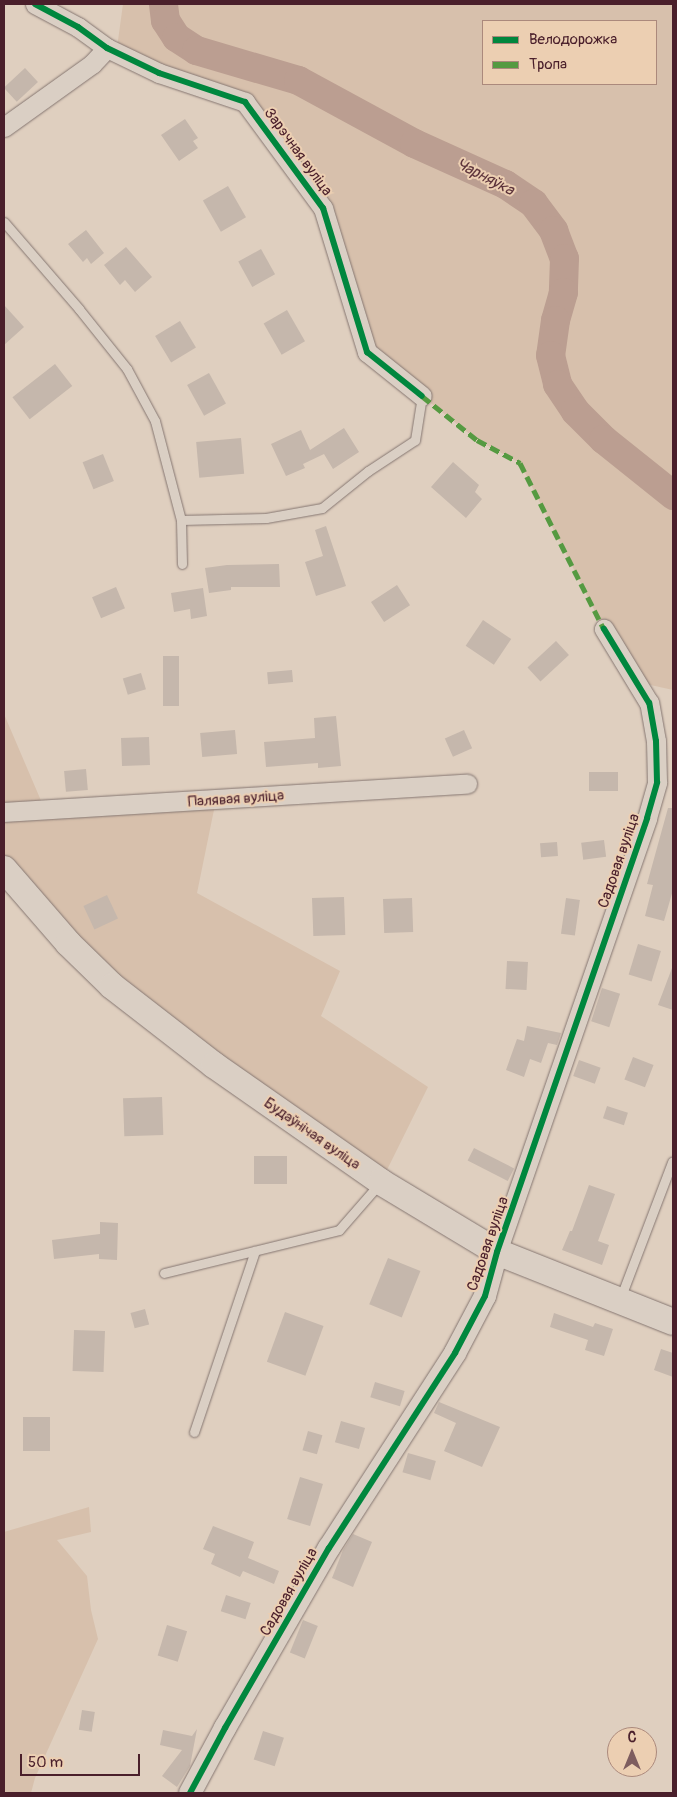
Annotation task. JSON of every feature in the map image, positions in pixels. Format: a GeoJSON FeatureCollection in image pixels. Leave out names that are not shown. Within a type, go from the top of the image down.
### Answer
{"type":"FeatureCollection","features":[{"type":"Feature","properties":{"kind":"main road","name":"Будаўнічая вуліца"},"geometry":{"type":"LineString","coordinates":[[4,869],[68,943],[112,986],[214,1065],[380,1182],[498,1252],[673,1322]]}},
{"type":"Feature","properties":{"kind":"street","name":"Зарэчная вуліца"},"geometry":{"type":"LineString","coordinates":[[34,4],[78,27],[107,48],[159,73],[245,102],[322,208],[367,352],[422,396]]}},
{"type":"Feature","properties":{"kind":"street"},"geometry":{"type":"LineString","coordinates":[[4,127],[92,64],[107,48]]}},
{"type":"Feature","properties":{"kind":"street","name":"Садовая вуліца"},"geometry":{"type":"LineString","coordinates":[[190,1793],[225,1728],[330,1548],[455,1353],[485,1296],[498,1252],[647,818],[657,782],[656,741],[649,703],[604,628]]}},
{"type":"Feature","properties":{"kind":"street","name":"Палявая вуліца"},"geometry":{"type":"LineString","coordinates":[[4,812],[467,784]]}},
{"type":"Feature","properties":{"kind":"lane"},"geometry":{"type":"LineString","coordinates":[[4,222],[79,309],[127,369],[155,421],[181,520],[182,564]]}},
{"type":"Feature","properties":{"kind":"lane"},"geometry":{"type":"LineString","coordinates":[[181,520],[266,518],[322,508],[368,471],[415,440],[422,396]]}},
{"type":"Feature","properties":{"kind":"lane"},"geometry":{"type":"LineString","coordinates":[[619,1302],[672,1162]]}},
{"type":"Feature","properties":{"kind":"lane"},"geometry":{"type":"LineString","coordinates":[[164,1273],[339,1230],[380,1182]]}},
{"type":"Feature","properties":{"kind":"lane"},"geometry":{"type":"LineString","coordinates":[[194,1432],[255,1250]]}},
{"type":"Feature","properties":{"kind":"shaded area"},"geometry":{"type":"Polygon","coordinates":[[[123,4],[673,4],[673,690],[637,682],[604,629],[520,463],[477,440],[367,352],[323,208],[245,102],[116,55],[123,4]]]}},
{"type":"Feature","properties":{"kind":"shaded area"},"geometry":{"type":"Polygon","coordinates":[[[4,714],[45,810],[216,800],[197,893],[340,971],[321,1016],[428,1087],[381,1182],[214,1065],[4,869],[4,714]]]}},
{"type":"Feature","properties":{"kind":"shaded area"},"geometry":{"type":"Polygon","coordinates":[[[89,1507],[91,1532],[57,1540],[87,1576],[91,1610],[98,1639],[35,1778],[31,1793],[4,1793],[4,1532],[89,1507]]]}},
{"type":"Feature","properties":{"kind":"building"},"geometry":{"type":"Polygon","coordinates":[[[25,68],[38,82],[17,102],[4,88],[25,68]]]}},
{"type":"Feature","properties":{"kind":"building"},"geometry":{"type":"Polygon","coordinates":[[[185,119],[198,138],[193,141],[198,148],[179,161],[161,135],[185,119]]]}},
{"type":"Feature","properties":{"kind":"building"},"geometry":{"type":"Polygon","coordinates":[[[228,186],[246,217],[221,232],[203,200],[228,186]]]}},
{"type":"Feature","properties":{"kind":"building"},"geometry":{"type":"Polygon","coordinates":[[[86,230],[104,253],[91,264],[87,258],[83,262],[68,244],[86,230]]]}},
{"type":"Feature","properties":{"kind":"building"},"geometry":{"type":"Polygon","coordinates":[[[126,247],[152,277],[135,292],[125,280],[120,285],[104,265],[126,247]]]}},
{"type":"Feature","properties":{"kind":"building"},"geometry":{"type":"Polygon","coordinates":[[[261,249],[275,274],[252,287],[238,262],[261,249]]]}},
{"type":"Feature","properties":{"kind":"building"},"geometry":{"type":"Polygon","coordinates":[[[4,305],[24,327],[4,345],[4,305]]]}},
{"type":"Feature","properties":{"kind":"building"},"geometry":{"type":"Polygon","coordinates":[[[287,310],[305,341],[282,355],[264,324],[287,310]]]}},
{"type":"Feature","properties":{"kind":"building"},"geometry":{"type":"Polygon","coordinates":[[[180,321],[196,348],[171,363],[155,336],[180,321]]]}},
{"type":"Feature","properties":{"kind":"building"},"geometry":{"type":"Polygon","coordinates":[[[55,364],[72,386],[30,419],[12,397],[55,364]]]}},
{"type":"Feature","properties":{"kind":"building"},"geometry":{"type":"Polygon","coordinates":[[[209,373],[226,404],[204,416],[187,385],[209,373]]]}},
{"type":"Feature","properties":{"kind":"building"},"geometry":{"type":"Polygon","coordinates":[[[344,428],[359,452],[333,469],[324,454],[303,464],[305,468],[286,476],[271,444],[301,430],[310,450],[344,428]]]}},
{"type":"Feature","properties":{"kind":"building"},"geometry":{"type":"Polygon","coordinates":[[[241,438],[244,474],[199,478],[196,442],[241,438]]]}},
{"type":"Feature","properties":{"kind":"building"},"geometry":{"type":"Polygon","coordinates":[[[103,454],[114,481],[93,489],[83,462],[103,454]]]}},
{"type":"Feature","properties":{"kind":"building"},"geometry":{"type":"Polygon","coordinates":[[[453,462],[479,485],[475,492],[482,499],[466,518],[431,487],[453,462]]]}},
{"type":"Feature","properties":{"kind":"building"},"geometry":{"type":"Polygon","coordinates":[[[326,526],[346,586],[316,596],[305,562],[323,556],[315,530],[326,526]]]}},
{"type":"Feature","properties":{"kind":"building"},"geometry":{"type":"Polygon","coordinates":[[[279,564],[280,587],[231,587],[231,590],[209,593],[205,568],[227,565],[279,564]]]}},
{"type":"Feature","properties":{"kind":"building"},"geometry":{"type":"Polygon","coordinates":[[[397,585],[410,605],[384,622],[371,602],[397,585]]]}},
{"type":"Feature","properties":{"kind":"building"},"geometry":{"type":"Polygon","coordinates":[[[116,587],[125,608],[101,618],[92,597],[116,587]]]}},
{"type":"Feature","properties":{"kind":"building"},"geometry":{"type":"Polygon","coordinates":[[[203,588],[207,616],[191,619],[190,609],[174,612],[171,593],[203,588]]]}},
{"type":"Feature","properties":{"kind":"building"},"geometry":{"type":"Polygon","coordinates":[[[483,620],[511,639],[494,665],[466,646],[483,620]]]}},
{"type":"Feature","properties":{"kind":"building"},"geometry":{"type":"Polygon","coordinates":[[[556,641],[569,655],[540,681],[527,668],[556,641]]]}},
{"type":"Feature","properties":{"kind":"building"},"geometry":{"type":"Polygon","coordinates":[[[163,656],[179,656],[179,706],[163,706],[163,656]]]}},
{"type":"Feature","properties":{"kind":"building"},"geometry":{"type":"Polygon","coordinates":[[[292,670],[293,682],[268,684],[267,672],[292,670]]]}},
{"type":"Feature","properties":{"kind":"building"},"geometry":{"type":"Polygon","coordinates":[[[141,673],[146,689],[128,695],[123,679],[141,673]]]}},
{"type":"Feature","properties":{"kind":"building"},"geometry":{"type":"Polygon","coordinates":[[[336,716],[341,766],[318,768],[318,763],[266,767],[264,742],[315,738],[314,718],[336,716]]]}},
{"type":"Feature","properties":{"kind":"building"},"geometry":{"type":"Polygon","coordinates":[[[235,730],[237,754],[202,757],[200,733],[235,730]]]}},
{"type":"Feature","properties":{"kind":"building"},"geometry":{"type":"Polygon","coordinates":[[[464,730],[472,748],[453,757],[445,739],[464,730]]]}},
{"type":"Feature","properties":{"kind":"building"},"geometry":{"type":"Polygon","coordinates":[[[149,737],[150,765],[122,766],[121,738],[149,737]]]}},
{"type":"Feature","properties":{"kind":"building"},"geometry":{"type":"Polygon","coordinates":[[[86,769],[88,790],[66,792],[64,771],[86,769]]]}},
{"type":"Feature","properties":{"kind":"building"},"geometry":{"type":"Polygon","coordinates":[[[589,772],[618,772],[618,791],[589,791],[589,772]]]}},
{"type":"Feature","properties":{"kind":"building"},"geometry":{"type":"Polygon","coordinates":[[[668,808],[673,808],[673,890],[664,921],[645,916],[653,885],[647,884],[668,808]]]}},
{"type":"Feature","properties":{"kind":"building"},"geometry":{"type":"Polygon","coordinates":[[[604,840],[606,857],[583,860],[581,843],[604,840]]]}},
{"type":"Feature","properties":{"kind":"building"},"geometry":{"type":"Polygon","coordinates":[[[557,842],[558,856],[541,857],[540,843],[557,842]]]}},
{"type":"Feature","properties":{"kind":"building"},"geometry":{"type":"Polygon","coordinates":[[[107,895],[118,919],[94,930],[83,906],[107,895]]]}},
{"type":"Feature","properties":{"kind":"building"},"geometry":{"type":"Polygon","coordinates":[[[344,897],[345,935],[313,936],[312,898],[344,897]]]}},
{"type":"Feature","properties":{"kind":"building"},"geometry":{"type":"Polygon","coordinates":[[[412,898],[413,932],[384,933],[383,899],[412,898]]]}},
{"type":"Feature","properties":{"kind":"building"},"geometry":{"type":"Polygon","coordinates":[[[566,898],[580,900],[575,936],[561,934],[566,898]]]}},
{"type":"Feature","properties":{"kind":"building"},"geometry":{"type":"Polygon","coordinates":[[[638,944],[661,951],[652,982],[629,975],[638,944]]]}},
{"type":"Feature","properties":{"kind":"building"},"geometry":{"type":"Polygon","coordinates":[[[507,961],[528,962],[527,990],[506,989],[507,961]]]}},
{"type":"Feature","properties":{"kind":"building"},"geometry":{"type":"Polygon","coordinates":[[[673,968],[673,1010],[658,1005],[673,968]]]}},
{"type":"Feature","properties":{"kind":"building"},"geometry":{"type":"Polygon","coordinates":[[[602,988],[620,994],[609,1027],[591,1021],[602,988]]]}},
{"type":"Feature","properties":{"kind":"building"},"geometry":{"type":"Polygon","coordinates":[[[527,1026],[561,1033],[557,1045],[548,1043],[541,1063],[530,1059],[524,1077],[506,1070],[517,1039],[524,1041],[527,1026]]]}},
{"type":"Feature","properties":{"kind":"building"},"geometry":{"type":"Polygon","coordinates":[[[633,1057],[654,1065],[645,1087],[624,1079],[633,1057]]]}},
{"type":"Feature","properties":{"kind":"building"},"geometry":{"type":"Polygon","coordinates":[[[579,1060],[601,1068],[595,1084],[573,1076],[579,1060]]]}},
{"type":"Feature","properties":{"kind":"building"},"geometry":{"type":"Polygon","coordinates":[[[162,1097],[163,1135],[124,1136],[123,1098],[162,1097]]]}},
{"type":"Feature","properties":{"kind":"building"},"geometry":{"type":"Polygon","coordinates":[[[607,1106],[628,1113],[624,1125],[603,1118],[607,1106]]]}},
{"type":"Feature","properties":{"kind":"building"},"geometry":{"type":"Polygon","coordinates":[[[474,1148],[514,1168],[508,1181],[468,1160],[474,1148]]]}},
{"type":"Feature","properties":{"kind":"building"},"geometry":{"type":"Polygon","coordinates":[[[254,1156],[287,1156],[287,1184],[254,1184],[254,1156]]]}},
{"type":"Feature","properties":{"kind":"building"},"geometry":{"type":"Polygon","coordinates":[[[589,1185],[615,1194],[598,1241],[609,1245],[602,1265],[562,1250],[570,1231],[572,1231],[589,1185]]]}},
{"type":"Feature","properties":{"kind":"building"},"geometry":{"type":"Polygon","coordinates":[[[100,1222],[118,1223],[117,1260],[99,1259],[99,1254],[54,1259],[52,1240],[100,1234],[100,1222]]]}},
{"type":"Feature","properties":{"kind":"building"},"geometry":{"type":"Polygon","coordinates":[[[388,1258],[420,1271],[402,1317],[369,1304],[388,1258]]]}},
{"type":"Feature","properties":{"kind":"building"},"geometry":{"type":"Polygon","coordinates":[[[145,1309],[149,1324],[135,1328],[131,1313],[145,1309]]]}},
{"type":"Feature","properties":{"kind":"building"},"geometry":{"type":"Polygon","coordinates":[[[285,1312],[324,1326],[305,1376],[267,1362],[285,1312]]]}},
{"type":"Feature","properties":{"kind":"building"},"geometry":{"type":"Polygon","coordinates":[[[554,1313],[593,1327],[595,1323],[613,1329],[604,1356],[585,1350],[588,1340],[550,1327],[554,1313]]]}},
{"type":"Feature","properties":{"kind":"building"},"geometry":{"type":"Polygon","coordinates":[[[74,1330],[105,1331],[104,1372],[73,1371],[74,1330]]]}},
{"type":"Feature","properties":{"kind":"building"},"geometry":{"type":"Polygon","coordinates":[[[661,1349],[673,1353],[673,1377],[654,1370],[661,1349]]]}},
{"type":"Feature","properties":{"kind":"building"},"geometry":{"type":"Polygon","coordinates":[[[375,1382],[405,1391],[400,1406],[370,1397],[375,1382]]]}},
{"type":"Feature","properties":{"kind":"building"},"geometry":{"type":"Polygon","coordinates":[[[439,1402],[500,1427],[482,1467],[444,1451],[456,1423],[434,1413],[439,1402]]]}},
{"type":"Feature","properties":{"kind":"building"},"geometry":{"type":"Polygon","coordinates":[[[23,1417],[50,1417],[50,1451],[23,1451],[23,1417]]]}},
{"type":"Feature","properties":{"kind":"building"},"geometry":{"type":"Polygon","coordinates":[[[341,1421],[365,1428],[359,1449],[335,1442],[341,1421]]]}},
{"type":"Feature","properties":{"kind":"building"},"geometry":{"type":"Polygon","coordinates":[[[308,1431],[322,1435],[317,1454],[302,1450],[308,1431]]]}},
{"type":"Feature","properties":{"kind":"building"},"geometry":{"type":"Polygon","coordinates":[[[408,1453],[436,1461],[430,1480],[402,1472],[408,1453]]]}},
{"type":"Feature","properties":{"kind":"building"},"geometry":{"type":"Polygon","coordinates":[[[300,1477],[323,1484],[310,1526],[287,1519],[300,1477]]]}},
{"type":"Feature","properties":{"kind":"building"},"geometry":{"type":"Polygon","coordinates":[[[213,1526],[254,1542],[248,1558],[279,1571],[274,1584],[243,1571],[240,1577],[211,1564],[215,1554],[203,1549],[213,1526]]]}},
{"type":"Feature","properties":{"kind":"building"},"geometry":{"type":"Polygon","coordinates":[[[353,1534],[372,1542],[353,1587],[332,1578],[343,1550],[353,1534]]]}},
{"type":"Feature","properties":{"kind":"building"},"geometry":{"type":"Polygon","coordinates":[[[226,1595],[251,1603],[245,1619],[221,1611],[226,1595]]]}},
{"type":"Feature","properties":{"kind":"building"},"geometry":{"type":"Polygon","coordinates":[[[303,1620],[318,1626],[305,1658],[290,1652],[303,1620]]]}},
{"type":"Feature","properties":{"kind":"building"},"geometry":{"type":"Polygon","coordinates":[[[167,1625],[187,1631],[178,1662],[158,1656],[167,1625]]]}},
{"type":"Feature","properties":{"kind":"building"},"geometry":{"type":"Polygon","coordinates":[[[82,1710],[95,1712],[92,1732],[79,1730],[82,1710]]]}},
{"type":"Feature","properties":{"kind":"building"},"geometry":{"type":"Polygon","coordinates":[[[197,1729],[190,1766],[177,1787],[162,1776],[182,1750],[160,1745],[163,1730],[192,1736],[197,1729]]]}},
{"type":"Feature","properties":{"kind":"building"},"geometry":{"type":"Polygon","coordinates":[[[263,1731],[284,1738],[275,1766],[254,1760],[263,1731]]]}},
{"type":"Feature","properties":{"kind":"waterway","name":"Чарняўка"},"geometry":{"type":"LineString","coordinates":[[163,4],[165,20],[176,37],[196,50],[298,80],[414,143],[505,184],[533,203],[553,230],[564,258],[563,292],[555,320],[550,355],[557,384],[575,411],[603,439],[673,495]]}},
{"type":"Feature","properties":{"kind":"marked path"},"geometry":{"type":"LineString","coordinates":[[422,396],[477,440],[520,463],[604,629]]}},
{"type":"Feature","properties":{"kind":"cycle path"},"geometry":{"type":"LineString","coordinates":[[35,4],[78,27],[107,48],[159,73],[245,102],[323,208],[367,352],[422,396]]}},
{"type":"Feature","properties":{"kind":"cycle path"},"geometry":{"type":"LineString","coordinates":[[190,1793],[225,1728],[329,1548],[455,1353],[485,1296],[497,1252],[647,818],[657,782],[656,741],[649,703],[604,629]]}}]}
